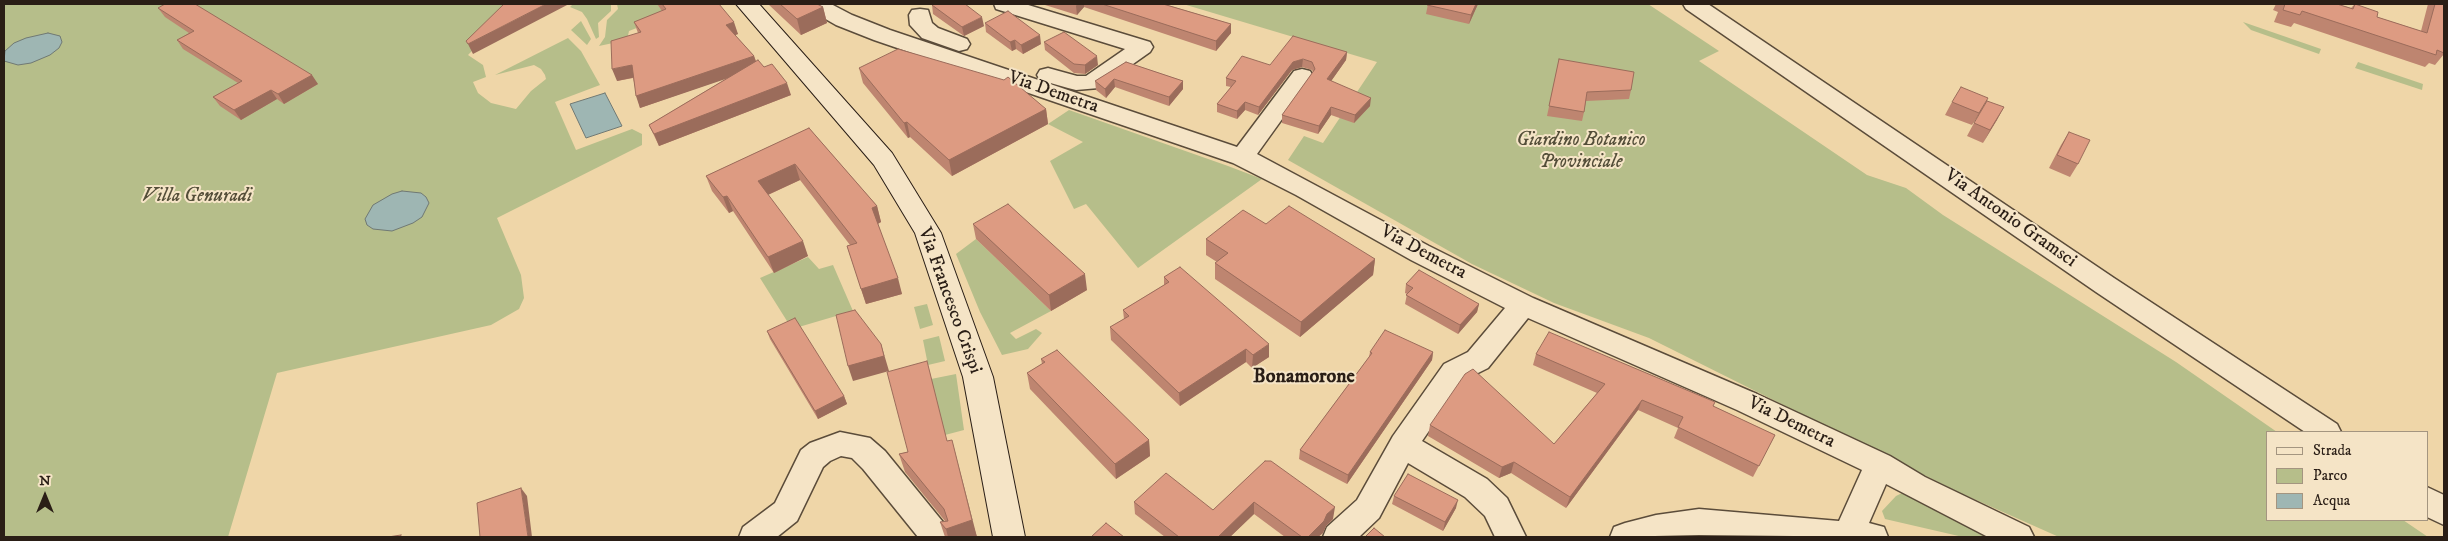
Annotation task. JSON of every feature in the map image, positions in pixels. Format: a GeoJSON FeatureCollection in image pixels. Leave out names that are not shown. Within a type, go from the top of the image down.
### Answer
{"type":"FeatureCollection","features":[{"type":"Feature","properties":{"kind":"main road","name":"Via Francesco Crispi"},"geometry":{"type":"LineString","coordinates":[[747,4],[882,159],[928,233],[978,377],[1009,537]]}},
{"type":"Feature","properties":{"kind":"street","name":"Via Demetra"},"geometry":{"type":"LineString","coordinates":[[816,4],[844,20],[882,35],[1242,157],[1305,188],[1420,253],[1523,305],[1747,402],[1879,466],[1914,486],[2018,537]]}},
{"type":"Feature","properties":{"kind":"street"},"geometry":{"type":"LineString","coordinates":[[926,9],[921,26],[930,34],[1076,83],[1091,83],[1124,62],[1142,47],[1004,4]]}},
{"type":"Feature","properties":{"kind":"street","name":"Via Antonio Gramsci"},"geometry":{"type":"LineString","coordinates":[[1694,4],[2105,285],[2325,431]]}},
{"type":"Feature","properties":{"kind":"street"},"geometry":{"type":"LineString","coordinates":[[882,35],[900,22],[926,9]]}},
{"type":"Feature","properties":{"kind":"street"},"geometry":{"type":"LineString","coordinates":[[1242,157],[1302,76]]}},
{"type":"Feature","properties":{"kind":"street"},"geometry":{"type":"LineString","coordinates":[[1338,537],[1368,509],[1403,446],[1454,372],[1478,360],[1523,305]]}},
{"type":"Feature","properties":{"kind":"street"},"geometry":{"type":"LineString","coordinates":[[754,537],[786,512],[812,459],[825,449],[840,444],[860,447],[874,460],[936,537]]}},
{"type":"Feature","properties":{"kind":"street"},"geometry":{"type":"LineString","coordinates":[[1403,446],[1476,488],[1496,507],[1511,537]]}},
{"type":"Feature","properties":{"kind":"street"},"geometry":{"type":"LineString","coordinates":[[1625,537],[1656,528],[1699,522],[1861,536],[1879,466]]}},
{"type":"Feature","properties":{"kind":"street"},"geometry":{"type":"LineString","coordinates":[[2428,501],[2444,512]]}},
{"type":"Feature","properties":{"kind":"green space","name":"Villa Genuradi"},"geometry":{"type":"Polygon","coordinates":[[[4,4],[518,4],[468,55],[483,65],[486,77],[473,82],[478,93],[491,103],[516,109],[531,91],[546,79],[545,75],[541,69],[534,65],[495,75],[568,38],[581,51],[600,85],[555,102],[576,150],[632,129],[642,134],[642,145],[497,218],[521,275],[524,298],[519,309],[491,325],[277,373],[228,537],[4,537],[4,4]]]}},
{"type":"Feature","properties":{"kind":"green space"},"geometry":{"type":"Polygon","coordinates":[[[573,4],[611,4],[611,11],[598,23],[599,37],[596,39],[582,12],[570,7],[573,4]]]}},
{"type":"Feature","properties":{"kind":"green space"},"geometry":{"type":"Polygon","coordinates":[[[617,4],[657,4],[667,16],[629,31],[627,40],[599,46],[605,37],[607,20],[618,9],[617,4]]]}},
{"type":"Feature","properties":{"kind":"green space","name":"Giardino Botanico Provinciale"},"geometry":{"type":"Polygon","coordinates":[[[1183,4],[1648,4],[1719,51],[1699,61],[1867,175],[1906,188],[1943,215],[2176,362],[2276,431],[2266,431],[2266,521],[2404,521],[2428,537],[2059,537],[1958,492],[1649,338],[1554,303],[1472,264],[1288,160],[1304,136],[1323,143],[1377,62],[1183,4]]]}},
{"type":"Feature","properties":{"kind":"green space"},"geometry":{"type":"Polygon","coordinates":[[[581,21],[591,39],[587,45],[571,30],[581,21]]]}},
{"type":"Feature","properties":{"kind":"green space"},"geometry":{"type":"Polygon","coordinates":[[[2243,22],[2321,49],[2319,54],[2251,30],[2243,22]]]}},
{"type":"Feature","properties":{"kind":"green space"},"geometry":{"type":"Polygon","coordinates":[[[2358,62],[2423,84],[2422,90],[2355,68],[2358,62]]]}},
{"type":"Feature","properties":{"kind":"green space"},"geometry":{"type":"Polygon","coordinates":[[[1069,110],[1262,179],[1138,268],[1086,204],[1074,209],[1050,161],[1083,142],[1048,124],[1069,110]]]}},
{"type":"Feature","properties":{"kind":"green space"},"geometry":{"type":"Polygon","coordinates":[[[976,239],[1051,311],[1010,333],[1016,339],[1036,329],[1042,333],[1028,349],[1002,355],[980,312],[956,254],[976,239]]]}},
{"type":"Feature","properties":{"kind":"green space"},"geometry":{"type":"Polygon","coordinates":[[[808,257],[819,269],[833,265],[853,311],[792,329],[760,278],[808,257]]]}},
{"type":"Feature","properties":{"kind":"green space"},"geometry":{"type":"Polygon","coordinates":[[[927,304],[933,325],[920,329],[914,307],[927,304]]]}},
{"type":"Feature","properties":{"kind":"green space"},"geometry":{"type":"Polygon","coordinates":[[[939,336],[945,361],[928,365],[923,340],[939,336]]]}},
{"type":"Feature","properties":{"kind":"green space"},"geometry":{"type":"Polygon","coordinates":[[[956,374],[964,430],[945,435],[931,379],[956,374]]]}},
{"type":"Feature","properties":{"kind":"green space"},"geometry":{"type":"Polygon","coordinates":[[[1906,491],[1986,534],[1988,537],[1963,537],[1885,519],[1882,511],[1896,496],[1906,491]]]}},
{"type":"Feature","properties":{"kind":"water"},"geometry":{"type":"Polygon","coordinates":[[[48,33],[60,36],[62,42],[59,48],[50,55],[31,63],[18,65],[4,61],[5,51],[14,43],[48,33]]]}},
{"type":"Feature","properties":{"kind":"water"},"geometry":{"type":"Polygon","coordinates":[[[605,93],[622,126],[586,138],[570,104],[605,93]]]}},
{"type":"Feature","properties":{"kind":"water"},"geometry":{"type":"Polygon","coordinates":[[[402,191],[421,193],[426,197],[429,203],[422,217],[413,223],[392,231],[373,229],[367,225],[365,219],[373,205],[392,194],[402,191]]]}},
{"type":"Feature","properties":{"kind":"building"},"geometry":{"type":"Polygon","coordinates":[[[165,4],[195,4],[312,75],[278,94],[271,90],[234,110],[213,97],[242,81],[177,40],[194,31],[158,8],[165,4]]]}},
{"type":"Feature","properties":{"kind":"building"},"geometry":{"type":"Polygon","coordinates":[[[504,4],[546,4],[468,44],[466,41],[504,4]]]}},
{"type":"Feature","properties":{"kind":"building"},"geometry":{"type":"Polygon","coordinates":[[[662,4],[719,4],[734,22],[726,25],[754,56],[636,96],[632,65],[612,69],[611,41],[641,32],[634,22],[666,9],[662,4]]]}},
{"type":"Feature","properties":{"kind":"building"},"geometry":{"type":"Polygon","coordinates":[[[780,4],[817,4],[823,7],[797,19],[780,4]]]}},
{"type":"Feature","properties":{"kind":"building"},"geometry":{"type":"Polygon","coordinates":[[[965,4],[982,17],[962,27],[932,5],[965,4]]]}},
{"type":"Feature","properties":{"kind":"building"},"geometry":{"type":"Polygon","coordinates":[[[1102,4],[1163,4],[1231,24],[1216,41],[1102,4]]]}},
{"type":"Feature","properties":{"kind":"building"},"geometry":{"type":"Polygon","coordinates":[[[1428,4],[1476,4],[1471,15],[1428,4]]]}},
{"type":"Feature","properties":{"kind":"building"},"geometry":{"type":"Polygon","coordinates":[[[2285,4],[2337,4],[2353,9],[2355,4],[2378,12],[2377,17],[2427,33],[2435,4],[2444,4],[2444,53],[2437,50],[2436,55],[2302,11],[2300,15],[2283,10],[2285,4]]]}},
{"type":"Feature","properties":{"kind":"building"},"geometry":{"type":"Polygon","coordinates":[[[1008,11],[1040,35],[1021,45],[1015,40],[1010,42],[985,23],[1008,11]]]}},
{"type":"Feature","properties":{"kind":"building"},"geometry":{"type":"Polygon","coordinates":[[[1064,32],[1097,56],[1085,65],[1074,64],[1044,42],[1064,32]]]}},
{"type":"Feature","properties":{"kind":"building"},"geometry":{"type":"Polygon","coordinates":[[[1293,36],[1347,52],[1327,79],[1371,98],[1355,115],[1331,107],[1319,126],[1282,115],[1315,69],[1312,62],[1303,59],[1293,62],[1259,107],[1245,102],[1237,111],[1217,104],[1236,81],[1226,78],[1242,56],[1270,65],[1293,36]]]}},
{"type":"Feature","properties":{"kind":"building"},"geometry":{"type":"Polygon","coordinates":[[[898,49],[1004,80],[1008,77],[1046,109],[949,160],[907,122],[904,123],[859,68],[898,49]]]}},
{"type":"Feature","properties":{"kind":"building"},"geometry":{"type":"Polygon","coordinates":[[[1559,59],[1634,72],[1631,90],[1587,92],[1584,112],[1549,106],[1559,59]]]}},
{"type":"Feature","properties":{"kind":"building"},"geometry":{"type":"Polygon","coordinates":[[[758,60],[764,67],[772,64],[787,83],[654,134],[649,125],[758,60]]]}},
{"type":"Feature","properties":{"kind":"building"},"geometry":{"type":"Polygon","coordinates":[[[1126,62],[1183,81],[1169,97],[1114,79],[1105,89],[1095,81],[1126,62]]]}},
{"type":"Feature","properties":{"kind":"building"},"geometry":{"type":"Polygon","coordinates":[[[1961,87],[1988,98],[1979,113],[1952,102],[1961,87]]]}},
{"type":"Feature","properties":{"kind":"building"},"geometry":{"type":"Polygon","coordinates":[[[1987,101],[2004,107],[1990,130],[1974,123],[1987,101]]]}},
{"type":"Feature","properties":{"kind":"building"},"geometry":{"type":"Polygon","coordinates":[[[809,128],[877,206],[872,208],[898,278],[861,289],[847,246],[857,243],[795,164],[758,181],[803,241],[768,257],[727,196],[723,197],[706,176],[809,128]]]}},
{"type":"Feature","properties":{"kind":"building"},"geometry":{"type":"Polygon","coordinates":[[[2069,132],[2090,140],[2078,164],[2057,155],[2069,132]]]}},
{"type":"Feature","properties":{"kind":"building"},"geometry":{"type":"Polygon","coordinates":[[[1008,204],[1085,274],[1049,295],[973,224],[1008,204]]]}},
{"type":"Feature","properties":{"kind":"building"},"geometry":{"type":"Polygon","coordinates":[[[1289,206],[1375,259],[1301,322],[1215,263],[1228,253],[1206,239],[1243,210],[1266,224],[1289,206]]]}},
{"type":"Feature","properties":{"kind":"building"},"geometry":{"type":"Polygon","coordinates":[[[1180,267],[1269,344],[1253,355],[1246,349],[1179,393],[1110,327],[1129,316],[1123,310],[1169,282],[1164,277],[1180,267]]]}},
{"type":"Feature","properties":{"kind":"building"},"geometry":{"type":"Polygon","coordinates":[[[1419,270],[1479,304],[1460,325],[1406,295],[1413,288],[1406,284],[1419,270]]]}},
{"type":"Feature","properties":{"kind":"building"},"geometry":{"type":"Polygon","coordinates":[[[855,310],[881,344],[884,356],[848,366],[836,315],[855,310]]]}},
{"type":"Feature","properties":{"kind":"building"},"geometry":{"type":"Polygon","coordinates":[[[795,318],[844,396],[815,411],[767,331],[795,318]]]}},
{"type":"Feature","properties":{"kind":"building"},"geometry":{"type":"Polygon","coordinates":[[[1385,330],[1433,352],[1348,475],[1300,450],[1372,353],[1370,352],[1385,330]]]}},
{"type":"Feature","properties":{"kind":"building"},"geometry":{"type":"Polygon","coordinates":[[[1549,332],[1715,402],[1713,406],[1775,435],[1759,466],[1678,427],[1683,417],[1642,400],[1570,497],[1514,462],[1502,467],[1430,425],[1465,374],[1473,369],[1554,444],[1605,384],[1536,354],[1549,332]]]}},
{"type":"Feature","properties":{"kind":"building"},"geometry":{"type":"Polygon","coordinates":[[[1057,350],[1149,440],[1115,464],[1027,373],[1045,362],[1041,359],[1057,350]]]}},
{"type":"Feature","properties":{"kind":"building"},"geometry":{"type":"Polygon","coordinates":[[[927,361],[947,441],[952,440],[972,520],[946,529],[940,522],[948,521],[944,509],[899,454],[908,452],[887,372],[927,361]]]}},
{"type":"Feature","properties":{"kind":"building"},"geometry":{"type":"Polygon","coordinates":[[[1265,461],[1271,461],[1335,507],[1308,537],[1302,537],[1254,502],[1218,537],[1179,537],[1134,502],[1166,473],[1213,510],[1265,461]]]}},
{"type":"Feature","properties":{"kind":"building"},"geometry":{"type":"Polygon","coordinates":[[[1408,474],[1458,500],[1445,522],[1394,496],[1408,474]]]}},
{"type":"Feature","properties":{"kind":"building"},"geometry":{"type":"Polygon","coordinates":[[[521,488],[528,537],[480,537],[477,503],[521,488]]]}},
{"type":"Feature","properties":{"kind":"building"},"geometry":{"type":"Polygon","coordinates":[[[1106,523],[1124,537],[1091,537],[1106,523]]]}},
{"type":"Feature","properties":{"kind":"building"},"geometry":{"type":"Polygon","coordinates":[[[1374,528],[1385,537],[1365,537],[1374,528]]]}},
{"type":"Feature","properties":{"kind":"district","name":"Bonamorone"},"geometry":{"type":"Point","coordinates":[1304,378]}}]}
